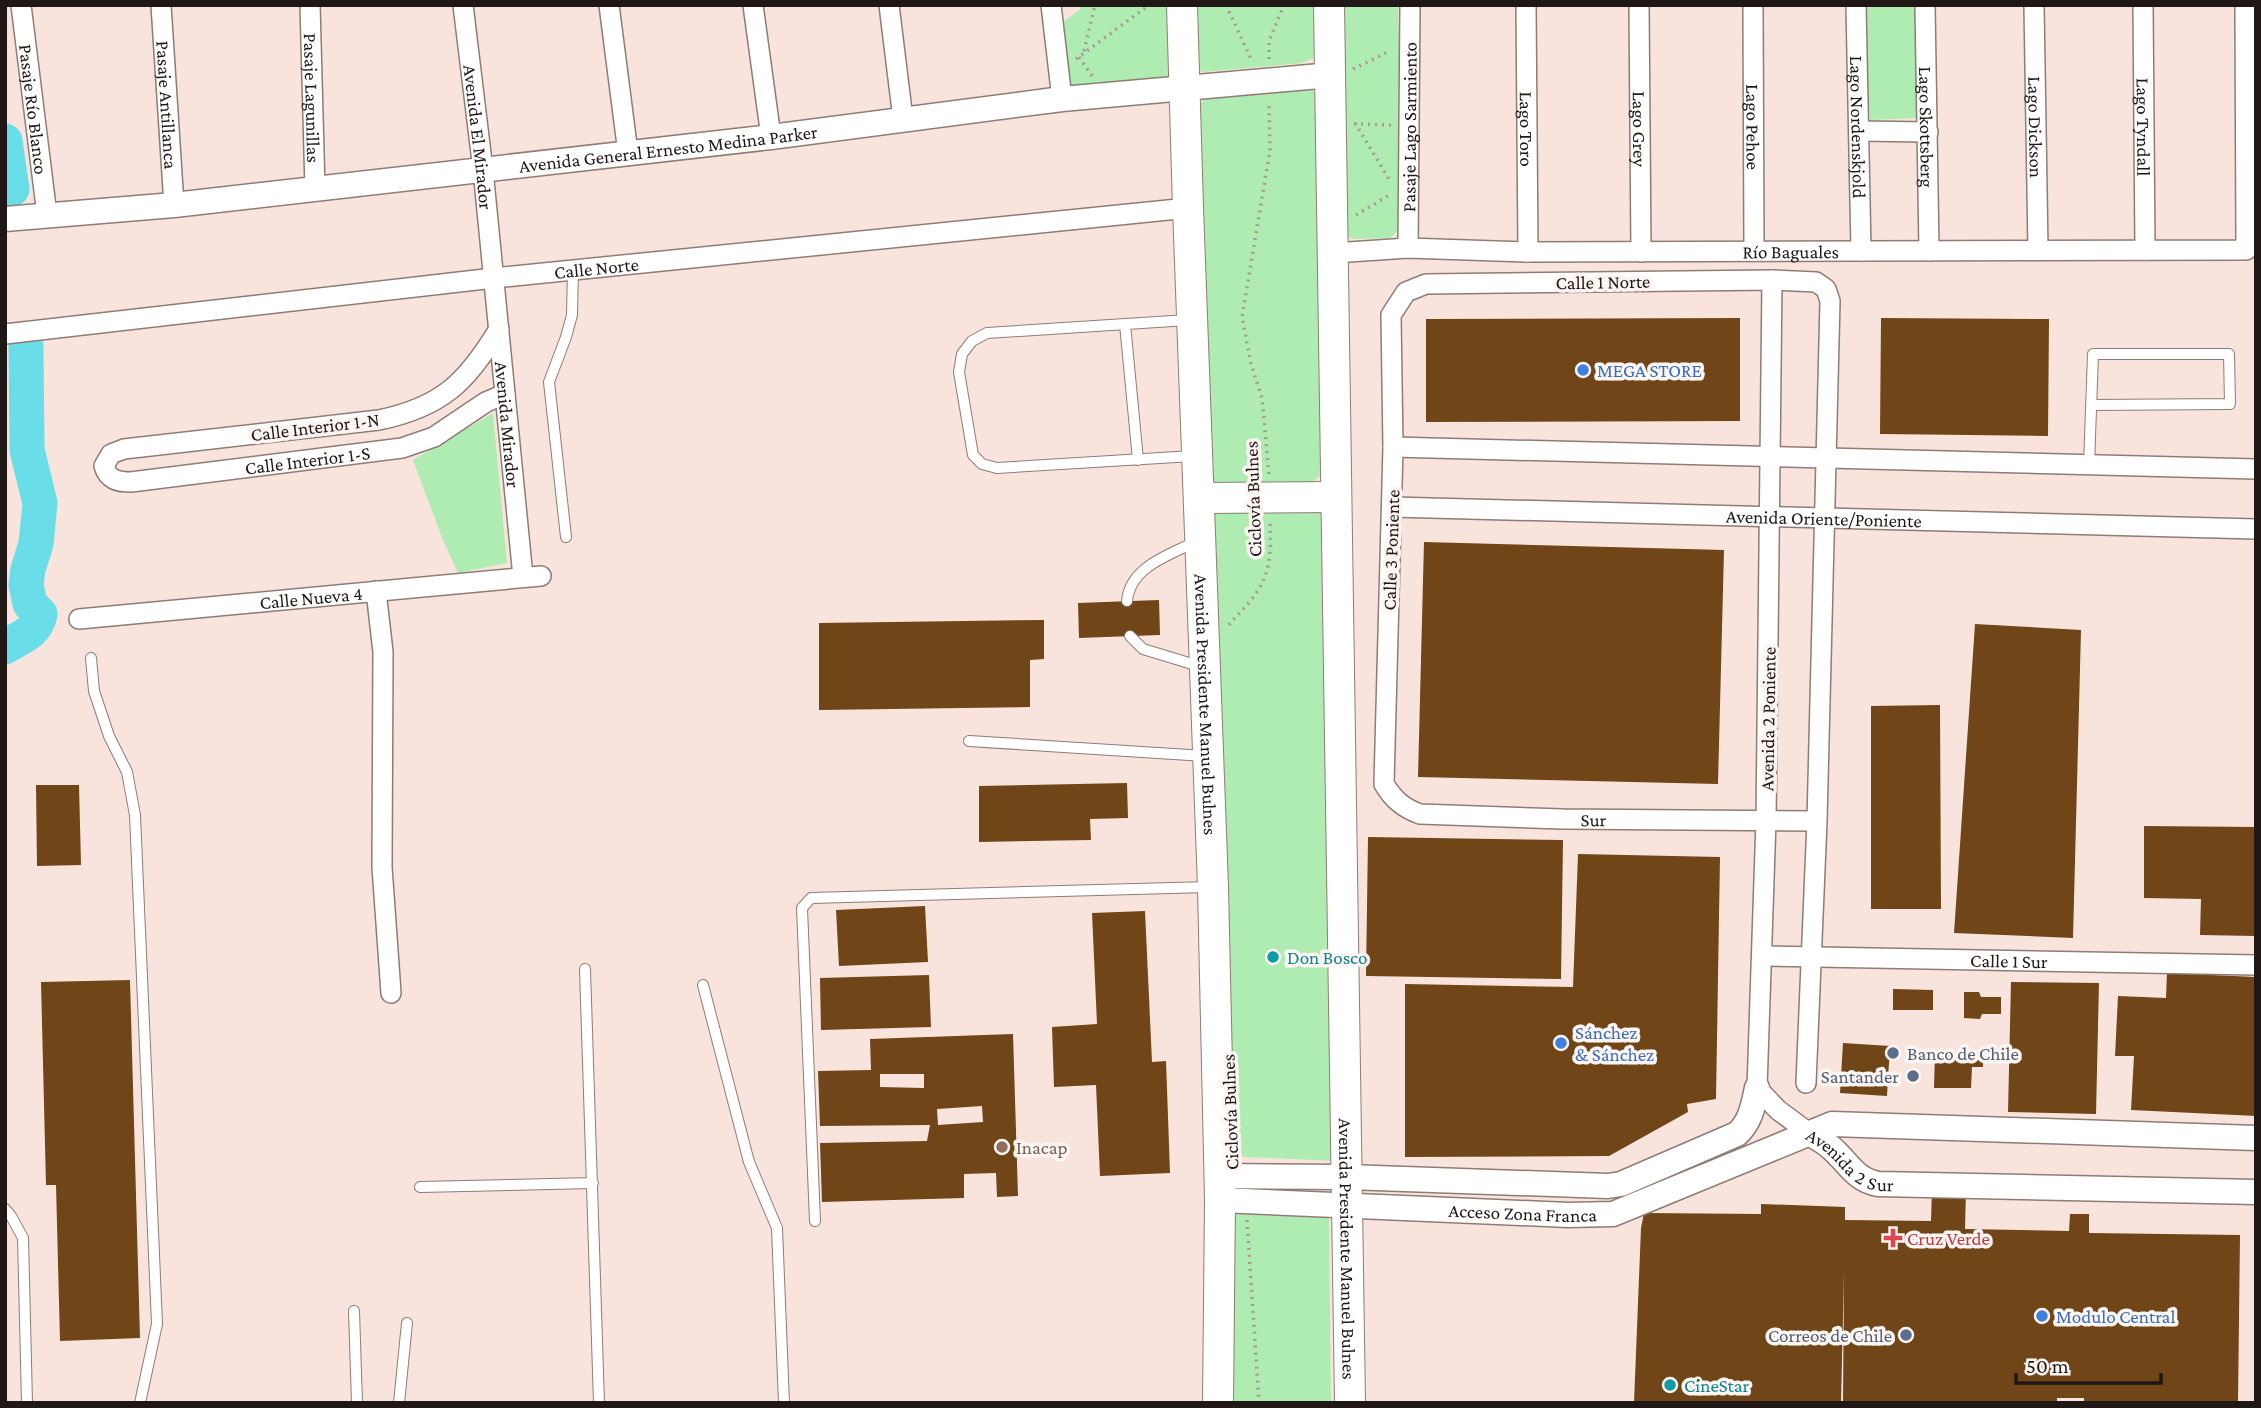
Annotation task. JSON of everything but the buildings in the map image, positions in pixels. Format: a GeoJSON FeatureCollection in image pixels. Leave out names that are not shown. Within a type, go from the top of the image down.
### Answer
{"type":"FeatureCollection","features":[{"type":"Feature","properties":{"kind":"main road","name":"Avenida Presidente Manuel Bulnes"},"geometry":{"type":"LineString","coordinates":[[1182,5],[1213,887],[1229,1192],[1218,1403]]}},
{"type":"Feature","properties":{"kind":"main road","name":"Avenida Presidente Manuel Bulnes"},"geometry":{"type":"LineString","coordinates":[[1329,5],[1338,74],[1334,253],[1336,497],[1350,1403]]}},
{"type":"Feature","properties":{"kind":"main road"},"geometry":{"type":"LineString","coordinates":[[1200,498],[1336,497]]}},
{"type":"Feature","properties":{"kind":"street","name":"Pasaje Río Blanco"},"geometry":{"type":"LineString","coordinates":[[21,5],[47,215]]}},
{"type":"Feature","properties":{"kind":"street","name":"Pasaje Antillanca"},"geometry":{"type":"LineString","coordinates":[[161,5],[174,205]]}},
{"type":"Feature","properties":{"kind":"street","name":"Pasaje Lagunillas"},"geometry":{"type":"LineString","coordinates":[[310,5],[315,189]]}},
{"type":"Feature","properties":{"kind":"street","name":"Avenida El Mirador"},"geometry":{"type":"LineString","coordinates":[[463,5],[494,274]]}},
{"type":"Feature","properties":{"kind":"street"},"geometry":{"type":"LineString","coordinates":[[609,5],[628,153]]}},
{"type":"Feature","properties":{"kind":"street"},"geometry":{"type":"LineString","coordinates":[[753,5],[771,137]]}},
{"type":"Feature","properties":{"kind":"street"},"geometry":{"type":"LineString","coordinates":[[889,5],[903,119]]}},
{"type":"Feature","properties":{"kind":"street"},"geometry":{"type":"LineString","coordinates":[[1051,5],[1068,98]]}},
{"type":"Feature","properties":{"kind":"street","name":"Pasaje Lago Sarmiento"},"geometry":{"type":"LineString","coordinates":[[1408,248],[1402,187],[1409,126],[1410,5]]}},
{"type":"Feature","properties":{"kind":"street","name":"Lago Toro"},"geometry":{"type":"LineString","coordinates":[[1526,5],[1528,253]]}},
{"type":"Feature","properties":{"kind":"street","name":"Lago Grey"},"geometry":{"type":"LineString","coordinates":[[1639,5],[1641,252]]}},
{"type":"Feature","properties":{"kind":"street","name":"Lago Pehoe"},"geometry":{"type":"LineString","coordinates":[[1753,5],[1754,251]]}},
{"type":"Feature","properties":{"kind":"street","name":"Lago Nordenskjold"},"geometry":{"type":"LineString","coordinates":[[1856,5],[1861,251]]}},
{"type":"Feature","properties":{"kind":"street","name":"Lago Skottsberg"},"geometry":{"type":"LineString","coordinates":[[1925,5],[1930,251]]}},
{"type":"Feature","properties":{"kind":"street","name":"Lago Dickson"},"geometry":{"type":"LineString","coordinates":[[2034,5],[2038,250]]}},
{"type":"Feature","properties":{"kind":"street","name":"Lago Tyndall"},"geometry":{"type":"LineString","coordinates":[[2143,5],[2145,250]]}},
{"type":"Feature","properties":{"kind":"street","name":"Río Baguales"},"geometry":{"type":"LineString","coordinates":[[1334,253],[1408,248],[1528,253],[2246,250],[2245,5]]}},
{"type":"Feature","properties":{"kind":"street","name":"Avenida General Ernesto Medina Parker"},"geometry":{"type":"LineString","coordinates":[[5,219],[174,205],[771,137],[1068,98],[1186,89],[1268,66],[1338,74]]}},
{"type":"Feature","properties":{"kind":"street"},"geometry":{"type":"LineString","coordinates":[[1858,131],[1927,132]]}},
{"type":"Feature","properties":{"kind":"street","name":"Calle Norte"},"geometry":{"type":"LineString","coordinates":[[5,334],[494,274],[573,270],[1188,208]]}},
{"type":"Feature","properties":{"kind":"street","name":"Avenida Mirador"},"geometry":{"type":"LineString","coordinates":[[494,274],[505,394],[532,576]]}},
{"type":"Feature","properties":{"kind":"street","name":"Calle 1 Norte"},"geometry":{"type":"LineString","coordinates":[[1391,315],[1406,292],[1426,284],[1772,280],[1816,282],[1826,289],[1830,301],[1825,458]]}},
{"type":"Feature","properties":{"kind":"street","name":"Avenida 2 Poniente"},"geometry":{"type":"LineString","coordinates":[[1757,1088],[1766,820],[1772,280]]}},
{"type":"Feature","properties":{"kind":"street","name":"Calle 3 Poniente"},"geometry":{"type":"LineString","coordinates":[[1384,784],[1393,447],[1391,315]]}},
{"type":"Feature","properties":{"kind":"street","name":"Calle Interior 1-N"},"geometry":{"type":"LineString","coordinates":[[104,466],[111,454],[124,449],[405,415],[430,404],[453,388],[477,363],[499,328]]}},
{"type":"Feature","properties":{"kind":"street","name":"Calle Interior 1-S"},"geometry":{"type":"LineString","coordinates":[[104,466],[107,475],[114,481],[131,482],[402,448],[434,437],[486,402],[505,394]]}},
{"type":"Feature","properties":{"kind":"street"},"geometry":{"type":"LineString","coordinates":[[1393,447],[2256,469]]}},
{"type":"Feature","properties":{"kind":"street"},"geometry":{"type":"LineString","coordinates":[[1806,1083],[1817,821],[1825,458]]}},
{"type":"Feature","properties":{"kind":"street","name":"Avenida Oriente/Poniente"},"geometry":{"type":"LineString","coordinates":[[1392,507],[2256,529]]}},
{"type":"Feature","properties":{"kind":"street","name":"Calle Nueva 4"},"geometry":{"type":"LineString","coordinates":[[79,619],[532,576]]}},
{"type":"Feature","properties":{"kind":"street"},"geometry":{"type":"LineString","coordinates":[[376,591],[383,652],[382,867],[391,993]]}},
{"type":"Feature","properties":{"kind":"street","name":"Sur"},"geometry":{"type":"LineString","coordinates":[[1384,784],[1400,804],[1420,814],[1563,819],[1817,821]]}},
{"type":"Feature","properties":{"kind":"street","name":"Calle 1 Sur"},"geometry":{"type":"LineString","coordinates":[[1762,956],[2256,965]]}},
{"type":"Feature","properties":{"kind":"street"},"geometry":{"type":"LineString","coordinates":[[1757,1088],[1778,1110],[1809,1133]]}},
{"type":"Feature","properties":{"kind":"street","name":"Acceso Zona Franca"},"geometry":{"type":"LineString","coordinates":[[1229,1192],[1347,1177],[1608,1186],[1621,1184],[1737,1134],[1751,1115],[1757,1088]]}},
{"type":"Feature","properties":{"kind":"street","name":"Avenida 2 Sur"},"geometry":{"type":"LineString","coordinates":[[1809,1133],[1832,1124],[2256,1138]]}},
{"type":"Feature","properties":{"kind":"street","name":"Acceso Zona Franca"},"geometry":{"type":"LineString","coordinates":[[1229,1192],[1347,1206],[1568,1215],[1613,1213],[1809,1133]]}},
{"type":"Feature","properties":{"kind":"street","name":"Avenida 2 Sur"},"geometry":{"type":"LineString","coordinates":[[1809,1133],[1828,1145],[1866,1182],[1878,1184],[2256,1192]]}},
{"type":"Feature","properties":{"kind":"lane"},"geometry":{"type":"LineString","coordinates":[[566,537],[549,382],[572,315],[573,270]]}},
{"type":"Feature","properties":{"kind":"lane"},"geometry":{"type":"LineString","coordinates":[[1192,320],[986,333],[972,341],[962,354],[959,372],[973,455],[982,464],[997,468],[1198,456]]}},
{"type":"Feature","properties":{"kind":"lane"},"geometry":{"type":"LineString","coordinates":[[1125,324],[1138,460]]}},
{"type":"Feature","properties":{"kind":"lane"},"geometry":{"type":"LineString","coordinates":[[2089,465],[2091,405],[2093,354],[2229,354],[2230,404],[2091,405]]}},
{"type":"Feature","properties":{"kind":"lane"},"geometry":{"type":"LineString","coordinates":[[1127,601],[1131,587],[1144,569],[1202,539]]}},
{"type":"Feature","properties":{"kind":"lane"},"geometry":{"type":"LineString","coordinates":[[1130,636],[1143,649],[1206,668]]}},
{"type":"Feature","properties":{"kind":"lane"},"geometry":{"type":"LineString","coordinates":[[91,658],[94,691],[109,736],[127,772],[135,815],[157,1324],[140,1403]]}},
{"type":"Feature","properties":{"kind":"lane"},"geometry":{"type":"LineString","coordinates":[[970,741],[1209,756]]}},
{"type":"Feature","properties":{"kind":"lane"},"geometry":{"type":"LineString","coordinates":[[815,1221],[802,908],[811,898],[1213,887]]}},
{"type":"Feature","properties":{"kind":"lane"},"geometry":{"type":"LineString","coordinates":[[585,969],[599,1403]]}},
{"type":"Feature","properties":{"kind":"lane"},"geometry":{"type":"LineString","coordinates":[[703,985],[749,1162],[777,1228],[784,1403]]}},
{"type":"Feature","properties":{"kind":"lane"},"geometry":{"type":"LineString","coordinates":[[420,1187],[593,1183]]}},
{"type":"Feature","properties":{"kind":"lane"},"geometry":{"type":"LineString","coordinates":[[5,1209],[23,1238],[27,1403]]}},
{"type":"Feature","properties":{"kind":"lane"},"geometry":{"type":"LineString","coordinates":[[354,1311],[357,1403]]}},
{"type":"Feature","properties":{"kind":"lane"},"geometry":{"type":"LineString","coordinates":[[399,1403],[407,1322]]}},
{"type":"Feature","properties":{"kind":"path"},"geometry":{"type":"LineString","coordinates":[[1084,53],[1096,5]]}},
{"type":"Feature","properties":{"kind":"path"},"geometry":{"type":"LineString","coordinates":[[1068,98],[1068,63],[1149,5]]}},
{"type":"Feature","properties":{"kind":"path"},"geometry":{"type":"LineString","coordinates":[[1226,5],[1268,66]]}},
{"type":"Feature","properties":{"kind":"path","name":"Ciclovía Bulnes"},"geometry":{"type":"LineString","coordinates":[[1225,633],[1256,593],[1270,564],[1268,451],[1262,398],[1251,363],[1242,317],[1270,150],[1269,41],[1284,5]]}},
{"type":"Feature","properties":{"kind":"path"},"geometry":{"type":"LineString","coordinates":[[1338,74],[1409,42]]}},
{"type":"Feature","properties":{"kind":"path"},"geometry":{"type":"LineString","coordinates":[[1242,64],[1268,66]]}},
{"type":"Feature","properties":{"kind":"path"},"geometry":{"type":"LineString","coordinates":[[1350,115],[1402,187],[1355,215]]}},
{"type":"Feature","properties":{"kind":"path"},"geometry":{"type":"LineString","coordinates":[[1345,123],[1409,126]]}},
{"type":"Feature","properties":{"kind":"path"},"geometry":{"type":"LineString","coordinates":[[1229,1192],[1259,1403]]}},
{"type":"Feature","properties":{"kind":"green space"},"geometry":{"type":"Polygon","coordinates":[[[1079,5],[1167,5],[1171,74],[1164,80],[1067,93],[1058,25],[1080,10],[1079,5]]]}},
{"type":"Feature","properties":{"kind":"green space"},"geometry":{"type":"Polygon","coordinates":[[[1193,5],[1318,5],[1317,53],[1314,58],[1302,63],[1202,72],[1197,69],[1193,5]]]}},
{"type":"Feature","properties":{"kind":"green space"},"geometry":{"type":"Polygon","coordinates":[[[1337,5],[1398,5],[1403,226],[1390,238],[1354,239],[1344,235],[1337,5]]]}},
{"type":"Feature","properties":{"kind":"green space"},"geometry":{"type":"Polygon","coordinates":[[[1864,5],[1915,5],[1918,118],[1870,120],[1864,5]]]}},
{"type":"Feature","properties":{"kind":"green space"},"geometry":{"type":"Polygon","coordinates":[[[1312,89],[1318,95],[1324,472],[1312,483],[1216,485],[1211,480],[1199,104],[1209,96],[1312,89]]]}},
{"type":"Feature","properties":{"kind":"green space"},"geometry":{"type":"Polygon","coordinates":[[[493,413],[507,563],[458,573],[413,460],[493,413]]]}},
{"type":"Feature","properties":{"kind":"green space"},"geometry":{"type":"Polygon","coordinates":[[[1311,505],[1324,513],[1335,1161],[1225,1156],[1208,519],[1216,511],[1311,505]]]}},
{"type":"Feature","properties":{"kind":"green space"},"geometry":{"type":"Polygon","coordinates":[[[1229,1214],[1329,1218],[1331,1403],[1234,1403],[1229,1214]]]}},
{"type":"Feature","properties":{"kind":"waterway"},"geometry":{"type":"LineString","coordinates":[[5,141],[12,189]]}},
{"type":"Feature","properties":{"kind":"waterway"},"geometry":{"type":"LineString","coordinates":[[5,647],[31,631],[40,614],[30,604],[26,585],[36,544],[40,503],[27,450],[26,346]]}},
{"type":"Feature","properties":{"kind":"place","name":"MEGA STORE"},"geometry":{"type":"Point","coordinates":[1583,370]}},
{"type":"Feature","properties":{"kind":"place","name":"Don Bosco"},"geometry":{"type":"Point","coordinates":[1273,957]}},
{"type":"Feature","properties":{"kind":"place","name":"Sánchez & Sánchez"},"geometry":{"type":"Point","coordinates":[1561,1043]}},
{"type":"Feature","properties":{"kind":"place","name":"Banco de Chile"},"geometry":{"type":"Point","coordinates":[1893,1053]}},
{"type":"Feature","properties":{"kind":"place","name":"Santander"},"geometry":{"type":"Point","coordinates":[1913,1076]}},
{"type":"Feature","properties":{"kind":"place","name":"Inacap"},"geometry":{"type":"Point","coordinates":[1002,1147]}},
{"type":"Feature","properties":{"kind":"place","name":"Cruz Verde"},"geometry":{"type":"Point","coordinates":[1893,1238]}},
{"type":"Feature","properties":{"kind":"place","name":"Modulo Central"},"geometry":{"type":"Point","coordinates":[2042,1316]}},
{"type":"Feature","properties":{"kind":"place","name":"Correos de Chile"},"geometry":{"type":"Point","coordinates":[1906,1335]}},
{"type":"Feature","properties":{"kind":"place","name":"CineStar"},"geometry":{"type":"Point","coordinates":[1670,1385]}}]}
